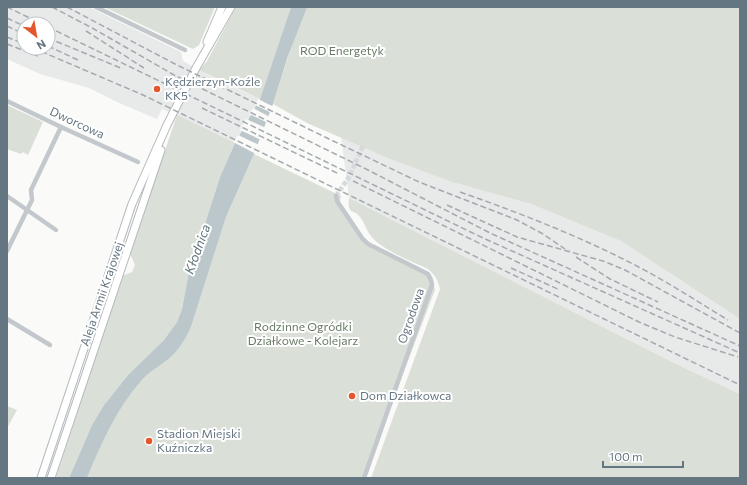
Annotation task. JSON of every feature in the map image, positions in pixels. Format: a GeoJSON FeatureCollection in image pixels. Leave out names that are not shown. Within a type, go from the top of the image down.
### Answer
{"type":"FeatureCollection","features":[{"type":"Feature","properties":{"kind":"main road","name":"Aleja Armii Krajowej"},"geometry":{"type":"LineString","coordinates":[[196,68],[222,7]]}},
{"type":"Feature","properties":{"kind":"main road","name":"Aleja Armii Krajowej"},"geometry":{"type":"LineString","coordinates":[[41,478],[132,204],[173,113],[196,68],[231,7]]}},
{"type":"Feature","properties":{"kind":"main road","name":"Aleja Armii Krajowej"},"geometry":{"type":"LineString","coordinates":[[51,478],[173,113]]}},
{"type":"Feature","properties":{"kind":"street"},"geometry":{"type":"LineString","coordinates":[[96,7],[185,50]]}},
{"type":"Feature","properties":{"kind":"street","name":"Dworcowa"},"geometry":{"type":"LineString","coordinates":[[7,101],[138,162]]}},
{"type":"Feature","properties":{"kind":"street"},"geometry":{"type":"LineString","coordinates":[[7,251],[28,211],[32,200],[31,190],[61,127]]}},
{"type":"Feature","properties":{"kind":"street"},"geometry":{"type":"LineString","coordinates":[[7,196],[56,230]]}},
{"type":"Feature","properties":{"kind":"street","name":"Ogrodowa"},"geometry":{"type":"LineString","coordinates":[[337,198],[362,238],[368,244],[428,274],[432,285],[364,478]]}},
{"type":"Feature","properties":{"kind":"street"},"geometry":{"type":"LineString","coordinates":[[7,319],[50,346]]}},
{"type":"Feature","properties":{"kind":"shaded area"},"geometry":{"type":"Polygon","coordinates":[[[7,7],[89,7],[181,52],[183,61],[214,78],[260,99],[235,143],[162,109],[157,119],[119,103],[89,88],[40,74],[7,59],[7,7]]]}},
{"type":"Feature","properties":{"kind":"shaded area"},"geometry":{"type":"Polygon","coordinates":[[[341,137],[390,159],[452,182],[531,204],[621,241],[740,319],[740,394],[674,363],[349,198],[341,137]]]}},
{"type":"Feature","properties":{"kind":"green space"},"geometry":{"type":"Polygon","coordinates":[[[104,7],[215,7],[199,45],[193,49],[104,7]]]}},
{"type":"Feature","properties":{"kind":"green space"},"geometry":{"type":"Polygon","coordinates":[[[236,7],[291,7],[260,99],[199,70],[207,61],[236,7]]]}},
{"type":"Feature","properties":{"kind":"green space","name":"ROD Energetyk"},"geometry":{"type":"Polygon","coordinates":[[[304,7],[740,7],[740,319],[621,241],[531,204],[452,182],[390,159],[307,123],[273,104],[304,7]]]}},
{"type":"Feature","properties":{"kind":"green space"},"geometry":{"type":"Polygon","coordinates":[[[7,105],[43,122],[28,155],[23,152],[21,154],[7,149],[7,105]]]}},
{"type":"Feature","properties":{"kind":"green space"},"geometry":{"type":"Polygon","coordinates":[[[177,115],[235,143],[220,177],[188,277],[182,309],[177,322],[164,340],[128,375],[104,405],[92,425],[69,478],[56,478],[122,276],[132,272],[135,265],[130,254],[177,115]]]}},
{"type":"Feature","properties":{"kind":"green space","name":"Rodzinne Ogródki Działkowe - Kolejarz"},"geometry":{"type":"Polygon","coordinates":[[[254,154],[341,196],[340,202],[371,248],[432,277],[435,290],[399,384],[366,478],[87,478],[104,439],[125,402],[146,376],[175,353],[188,334],[226,217],[254,154]]]}},
{"type":"Feature","properties":{"kind":"green space"},"geometry":{"type":"Polygon","coordinates":[[[349,198],[674,363],[740,394],[740,478],[371,478],[440,289],[433,273],[428,269],[397,255],[375,241],[369,234],[358,214],[350,210],[349,198]]]}},
{"type":"Feature","properties":{"kind":"green space"},"geometry":{"type":"Polygon","coordinates":[[[7,406],[17,410],[7,428],[7,406]]]}},
{"type":"Feature","properties":{"kind":"water","name":"Kłodnica"},"geometry":{"type":"Polygon","coordinates":[[[291,7],[307,7],[288,56],[273,104],[254,154],[226,217],[191,327],[182,344],[175,353],[146,376],[125,402],[104,439],[87,478],[69,478],[92,425],[104,405],[128,375],[164,340],[177,322],[182,309],[188,277],[220,177],[235,143],[260,99],[291,7]]]}},
{"type":"Feature","properties":{"kind":"pier"},"geometry":{"type":"Polygon","coordinates":[[[258,99],[274,107],[272,113],[255,105],[258,99]]]}},
{"type":"Feature","properties":{"kind":"pier"},"geometry":{"type":"Polygon","coordinates":[[[253,108],[270,117],[268,123],[249,114],[253,108]]]}},
{"type":"Feature","properties":{"kind":"pier"},"geometry":{"type":"Polygon","coordinates":[[[246,119],[266,128],[261,140],[240,130],[246,119]]]}},
{"type":"Feature","properties":{"kind":"pier"},"geometry":{"type":"Polygon","coordinates":[[[238,135],[259,145],[256,154],[233,142],[238,135]]]}},
{"type":"Feature","properties":{"kind":"tunnel"},"geometry":{"type":"LineString","coordinates":[[336,196],[349,177],[363,146]]}},
{"type":"Feature","properties":{"kind":"railway"},"geometry":{"type":"LineString","coordinates":[[7,7],[26,16]]}},
{"type":"Feature","properties":{"kind":"railway"},"geometry":{"type":"LineString","coordinates":[[52,7],[94,29],[174,75],[368,170],[490,233],[740,346]]}},
{"type":"Feature","properties":{"kind":"railway"},"geometry":{"type":"LineString","coordinates":[[67,7],[175,64],[419,182],[517,220],[543,234],[565,249]]}},
{"type":"Feature","properties":{"kind":"railway"},"geometry":{"type":"LineString","coordinates":[[7,18],[16,22]]}},
{"type":"Feature","properties":{"kind":"railway"},"geometry":{"type":"LineString","coordinates":[[7,26],[16,30]]}},
{"type":"Feature","properties":{"kind":"railway"},"geometry":{"type":"LineString","coordinates":[[56,31],[483,238],[740,353]]}},
{"type":"Feature","properties":{"kind":"railway"},"geometry":{"type":"LineString","coordinates":[[86,31],[144,68]]}},
{"type":"Feature","properties":{"kind":"railway"},"geometry":{"type":"LineString","coordinates":[[7,37],[16,41]]}},
{"type":"Feature","properties":{"kind":"railway"},"geometry":{"type":"LineString","coordinates":[[56,41],[123,69]]}},
{"type":"Feature","properties":{"kind":"railway"},"geometry":{"type":"LineString","coordinates":[[7,44],[40,57]]}},
{"type":"Feature","properties":{"kind":"railway"},"geometry":{"type":"LineString","coordinates":[[56,50],[80,61]]}},
{"type":"Feature","properties":{"kind":"railway"},"geometry":{"type":"LineString","coordinates":[[52,56],[143,95],[740,385]]}},
{"type":"Feature","properties":{"kind":"railway"},"geometry":{"type":"LineString","coordinates":[[202,108],[339,174]]}},
{"type":"Feature","properties":{"kind":"railway"},"geometry":{"type":"LineString","coordinates":[[353,181],[639,322],[675,337],[738,357]]}},
{"type":"Feature","properties":{"kind":"railway"},"geometry":{"type":"LineString","coordinates":[[460,192],[545,224],[629,262],[654,275],[728,320]]}},
{"type":"Feature","properties":{"kind":"railway"},"geometry":{"type":"LineString","coordinates":[[447,205],[517,237],[603,261],[625,270],[740,333]]}},
{"type":"Feature","properties":{"kind":"railway"},"geometry":{"type":"LineString","coordinates":[[576,257],[610,279],[658,302]]}},
{"type":"Feature","properties":{"kind":"railway"},"geometry":{"type":"LineString","coordinates":[[511,268],[560,290]]}},
{"type":"Feature","properties":{"kind":"place","name":"Kędzierzyn-Koźle KK5"},"geometry":{"type":"Point","coordinates":[157,89]}},
{"type":"Feature","properties":{"kind":"place","name":"Dom Działkowca"},"geometry":{"type":"Point","coordinates":[352,396]}},
{"type":"Feature","properties":{"kind":"place","name":"Stadion Miejski Kuźniczka"},"geometry":{"type":"Point","coordinates":[149,441]}}]}
